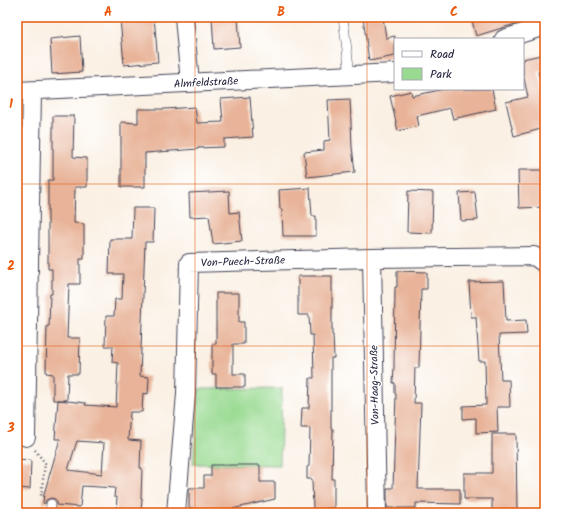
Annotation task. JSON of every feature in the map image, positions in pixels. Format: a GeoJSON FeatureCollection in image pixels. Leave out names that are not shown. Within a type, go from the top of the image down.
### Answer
{"type":"FeatureCollection","features":[{"type":"Feature","properties":{"kind":"street"},"geometry":{"type":"LineString","coordinates":[[184,17],[190,83]]}},
{"type":"Feature","properties":{"kind":"street"},"geometry":{"type":"LineString","coordinates":[[507,38],[545,26]]}},
{"type":"Feature","properties":{"kind":"street","name":"Almfeldstraße"},"geometry":{"type":"LineString","coordinates":[[24,91],[394,73]]}},
{"type":"Feature","properties":{"kind":"street"},"geometry":{"type":"LineString","coordinates":[[24,91],[26,437]]}},
{"type":"Feature","properties":{"kind":"street","name":"Von-Puech-Straße"},"geometry":{"type":"LineString","coordinates":[[176,513],[186,394],[189,263],[372,258],[534,256],[545,265]]}},
{"type":"Feature","properties":{"kind":"street","name":"Von-Haag-Straße"},"geometry":{"type":"LineString","coordinates":[[372,258],[377,513]]}},
{"type":"Feature","properties":{"kind":"lane"},"geometry":{"type":"LineString","coordinates":[[343,17],[350,75]]}},
{"type":"Feature","properties":{"kind":"path"},"geometry":{"type":"LineString","coordinates":[[41,497],[45,463]]}},
{"type":"Feature","properties":{"kind":"green space"},"geometry":{"type":"Polygon","coordinates":[[[282,388],[280,465],[193,464],[199,389],[282,388]]]}},
{"type":"Feature","properties":{"kind":"building"},"geometry":{"type":"Polygon","coordinates":[[[154,17],[158,62],[124,65],[120,18],[154,17]]]}},
{"type":"Feature","properties":{"kind":"building"},"geometry":{"type":"Polygon","coordinates":[[[238,17],[240,47],[214,49],[212,18],[238,17]]]}},
{"type":"Feature","properties":{"kind":"building"},"geometry":{"type":"Polygon","coordinates":[[[363,17],[383,17],[386,38],[395,36],[394,56],[369,61],[363,17]]]}},
{"type":"Feature","properties":{"kind":"building"},"geometry":{"type":"Polygon","coordinates":[[[471,17],[527,17],[528,20],[476,36],[471,17]]]}},
{"type":"Feature","properties":{"kind":"building"},"geometry":{"type":"Polygon","coordinates":[[[80,36],[82,72],[52,74],[50,39],[80,36]]]}},
{"type":"Feature","properties":{"kind":"building"},"geometry":{"type":"Polygon","coordinates":[[[545,54],[545,71],[538,72],[545,97],[545,128],[514,136],[506,102],[528,97],[524,79],[524,59],[545,54]]]}},
{"type":"Feature","properties":{"kind":"building"},"geometry":{"type":"Polygon","coordinates":[[[439,90],[492,90],[496,109],[453,119],[450,108],[417,116],[419,126],[398,131],[390,96],[411,91],[412,96],[439,90]]]}},
{"type":"Feature","properties":{"kind":"building"},"geometry":{"type":"Polygon","coordinates":[[[250,97],[253,137],[224,139],[224,147],[145,153],[145,187],[121,187],[121,122],[138,123],[138,109],[195,107],[197,123],[223,122],[221,99],[250,97]]]}},
{"type":"Feature","properties":{"kind":"building"},"geometry":{"type":"Polygon","coordinates":[[[350,99],[352,147],[355,172],[307,177],[304,152],[324,150],[324,141],[330,140],[328,100],[350,99]]]}},
{"type":"Feature","properties":{"kind":"building"},"geometry":{"type":"Polygon","coordinates":[[[53,116],[74,116],[73,157],[87,158],[87,187],[75,187],[74,223],[84,224],[84,259],[80,259],[80,284],[69,284],[67,338],[80,338],[79,374],[68,374],[67,400],[53,400],[53,374],[46,373],[47,326],[49,326],[50,294],[52,294],[52,269],[48,269],[48,180],[53,180],[53,116]]]}},
{"type":"Feature","properties":{"kind":"building"},"geometry":{"type":"Polygon","coordinates":[[[518,170],[545,170],[545,207],[519,208],[518,170]]]}},
{"type":"Feature","properties":{"kind":"building"},"geometry":{"type":"Polygon","coordinates":[[[310,188],[312,216],[316,216],[316,236],[283,236],[282,209],[280,209],[279,190],[310,188]]]}},
{"type":"Feature","properties":{"kind":"building"},"geometry":{"type":"Polygon","coordinates":[[[229,191],[230,213],[239,212],[242,241],[213,244],[209,216],[190,217],[189,193],[229,191]]]}},
{"type":"Feature","properties":{"kind":"building"},"geometry":{"type":"Polygon","coordinates":[[[408,191],[433,192],[432,233],[407,232],[408,191]]]}},
{"type":"Feature","properties":{"kind":"building"},"geometry":{"type":"Polygon","coordinates":[[[475,192],[478,220],[461,221],[459,193],[475,192]]]}},
{"type":"Feature","properties":{"kind":"building"},"geometry":{"type":"Polygon","coordinates":[[[133,208],[154,208],[153,242],[145,242],[140,376],[149,377],[148,394],[143,393],[142,412],[130,412],[128,440],[141,441],[141,513],[116,513],[117,497],[114,497],[115,488],[82,486],[80,507],[57,505],[55,499],[51,498],[46,500],[45,504],[43,503],[44,494],[60,439],[55,439],[58,400],[86,403],[85,405],[116,407],[118,363],[112,362],[113,346],[105,346],[106,316],[114,316],[115,299],[122,299],[123,274],[109,274],[110,239],[132,239],[133,208]],[[77,441],[68,470],[102,474],[104,443],[77,441]]]}},
{"type":"Feature","properties":{"kind":"building"},"geometry":{"type":"Polygon","coordinates":[[[397,271],[427,272],[427,289],[421,289],[419,368],[415,368],[414,403],[421,403],[418,489],[460,489],[460,504],[416,503],[416,508],[387,508],[387,488],[393,488],[396,394],[395,383],[393,383],[395,287],[397,287],[397,271]]]}},
{"type":"Feature","properties":{"kind":"building"},"geometry":{"type":"Polygon","coordinates":[[[298,276],[332,276],[332,335],[334,358],[331,358],[331,429],[333,429],[332,479],[334,479],[334,508],[313,509],[312,479],[307,479],[307,467],[309,466],[310,428],[301,428],[302,408],[309,408],[310,378],[314,378],[313,335],[310,335],[309,315],[298,315],[298,276]]]}},
{"type":"Feature","properties":{"kind":"building"},"geometry":{"type":"Polygon","coordinates":[[[504,281],[506,321],[526,320],[527,334],[499,335],[501,380],[509,380],[510,407],[497,407],[498,432],[476,433],[476,418],[463,419],[463,406],[486,405],[485,361],[479,361],[476,317],[471,317],[469,282],[504,281]]]}},
{"type":"Feature","properties":{"kind":"building"},"geometry":{"type":"Polygon","coordinates":[[[216,293],[239,293],[239,322],[244,322],[244,344],[233,344],[233,374],[245,374],[245,387],[216,387],[216,374],[212,374],[212,344],[216,344],[216,293]]]}},
{"type":"Feature","properties":{"kind":"building"},"geometry":{"type":"Polygon","coordinates":[[[492,434],[516,434],[517,513],[492,513],[492,499],[464,499],[464,473],[492,473],[492,434]]]}},
{"type":"Feature","properties":{"kind":"building"},"geometry":{"type":"Polygon","coordinates":[[[17,459],[31,460],[30,489],[17,488],[17,459]]]}},
{"type":"Feature","properties":{"kind":"building"},"geometry":{"type":"Polygon","coordinates":[[[211,465],[260,465],[260,482],[275,482],[275,499],[232,509],[231,513],[193,513],[193,508],[189,508],[189,488],[204,488],[204,476],[211,476],[211,465]]]}}]}
